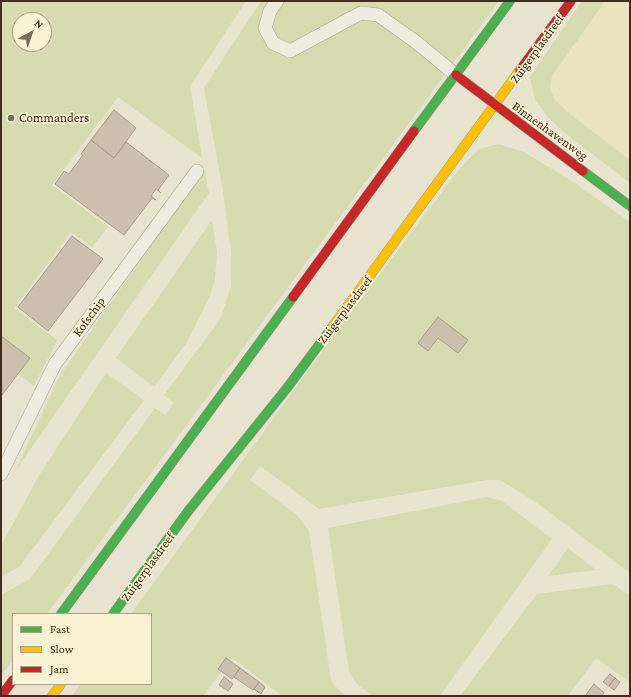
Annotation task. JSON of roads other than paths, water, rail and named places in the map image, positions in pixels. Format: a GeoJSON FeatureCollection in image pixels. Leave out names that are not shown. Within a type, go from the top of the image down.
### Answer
{"type":"FeatureCollection","features":[{"type":"Feature","properties":{"kind":"main road"},"geometry":{"type":"LineString","coordinates":[[62,613],[510,1]]}},
{"type":"Feature","properties":{"kind":"main road","name":"Zuigerplasdreef"},"geometry":{"type":"LineString","coordinates":[[114,613],[190,510],[287,388],[496,106],[571,1]]}},
{"type":"Feature","properties":{"kind":"main road","name":"Binnenhavenweg"},"geometry":{"type":"LineString","coordinates":[[456,75],[630,206]]}},
{"type":"Feature","properties":{"kind":"main road"},"geometry":{"type":"LineString","coordinates":[[1,696],[12,681]]}},
{"type":"Feature","properties":{"kind":"main road"},"geometry":{"type":"LineString","coordinates":[[52,696],[60,685]]}},
{"type":"Feature","properties":{"kind":"street"},"geometry":{"type":"LineString","coordinates":[[277,1],[270,11],[265,28],[273,44],[290,51],[361,13],[378,15],[416,42],[456,75]]}},
{"type":"Feature","properties":{"kind":"street","name":"Kofschip"},"geometry":{"type":"LineString","coordinates":[[1,474],[56,364],[197,171]]}},
{"type":"Feature","properties":{"kind":"place","name":"Commanders"},"geometry":{"type":"Point","coordinates":[11,118]}}]}
